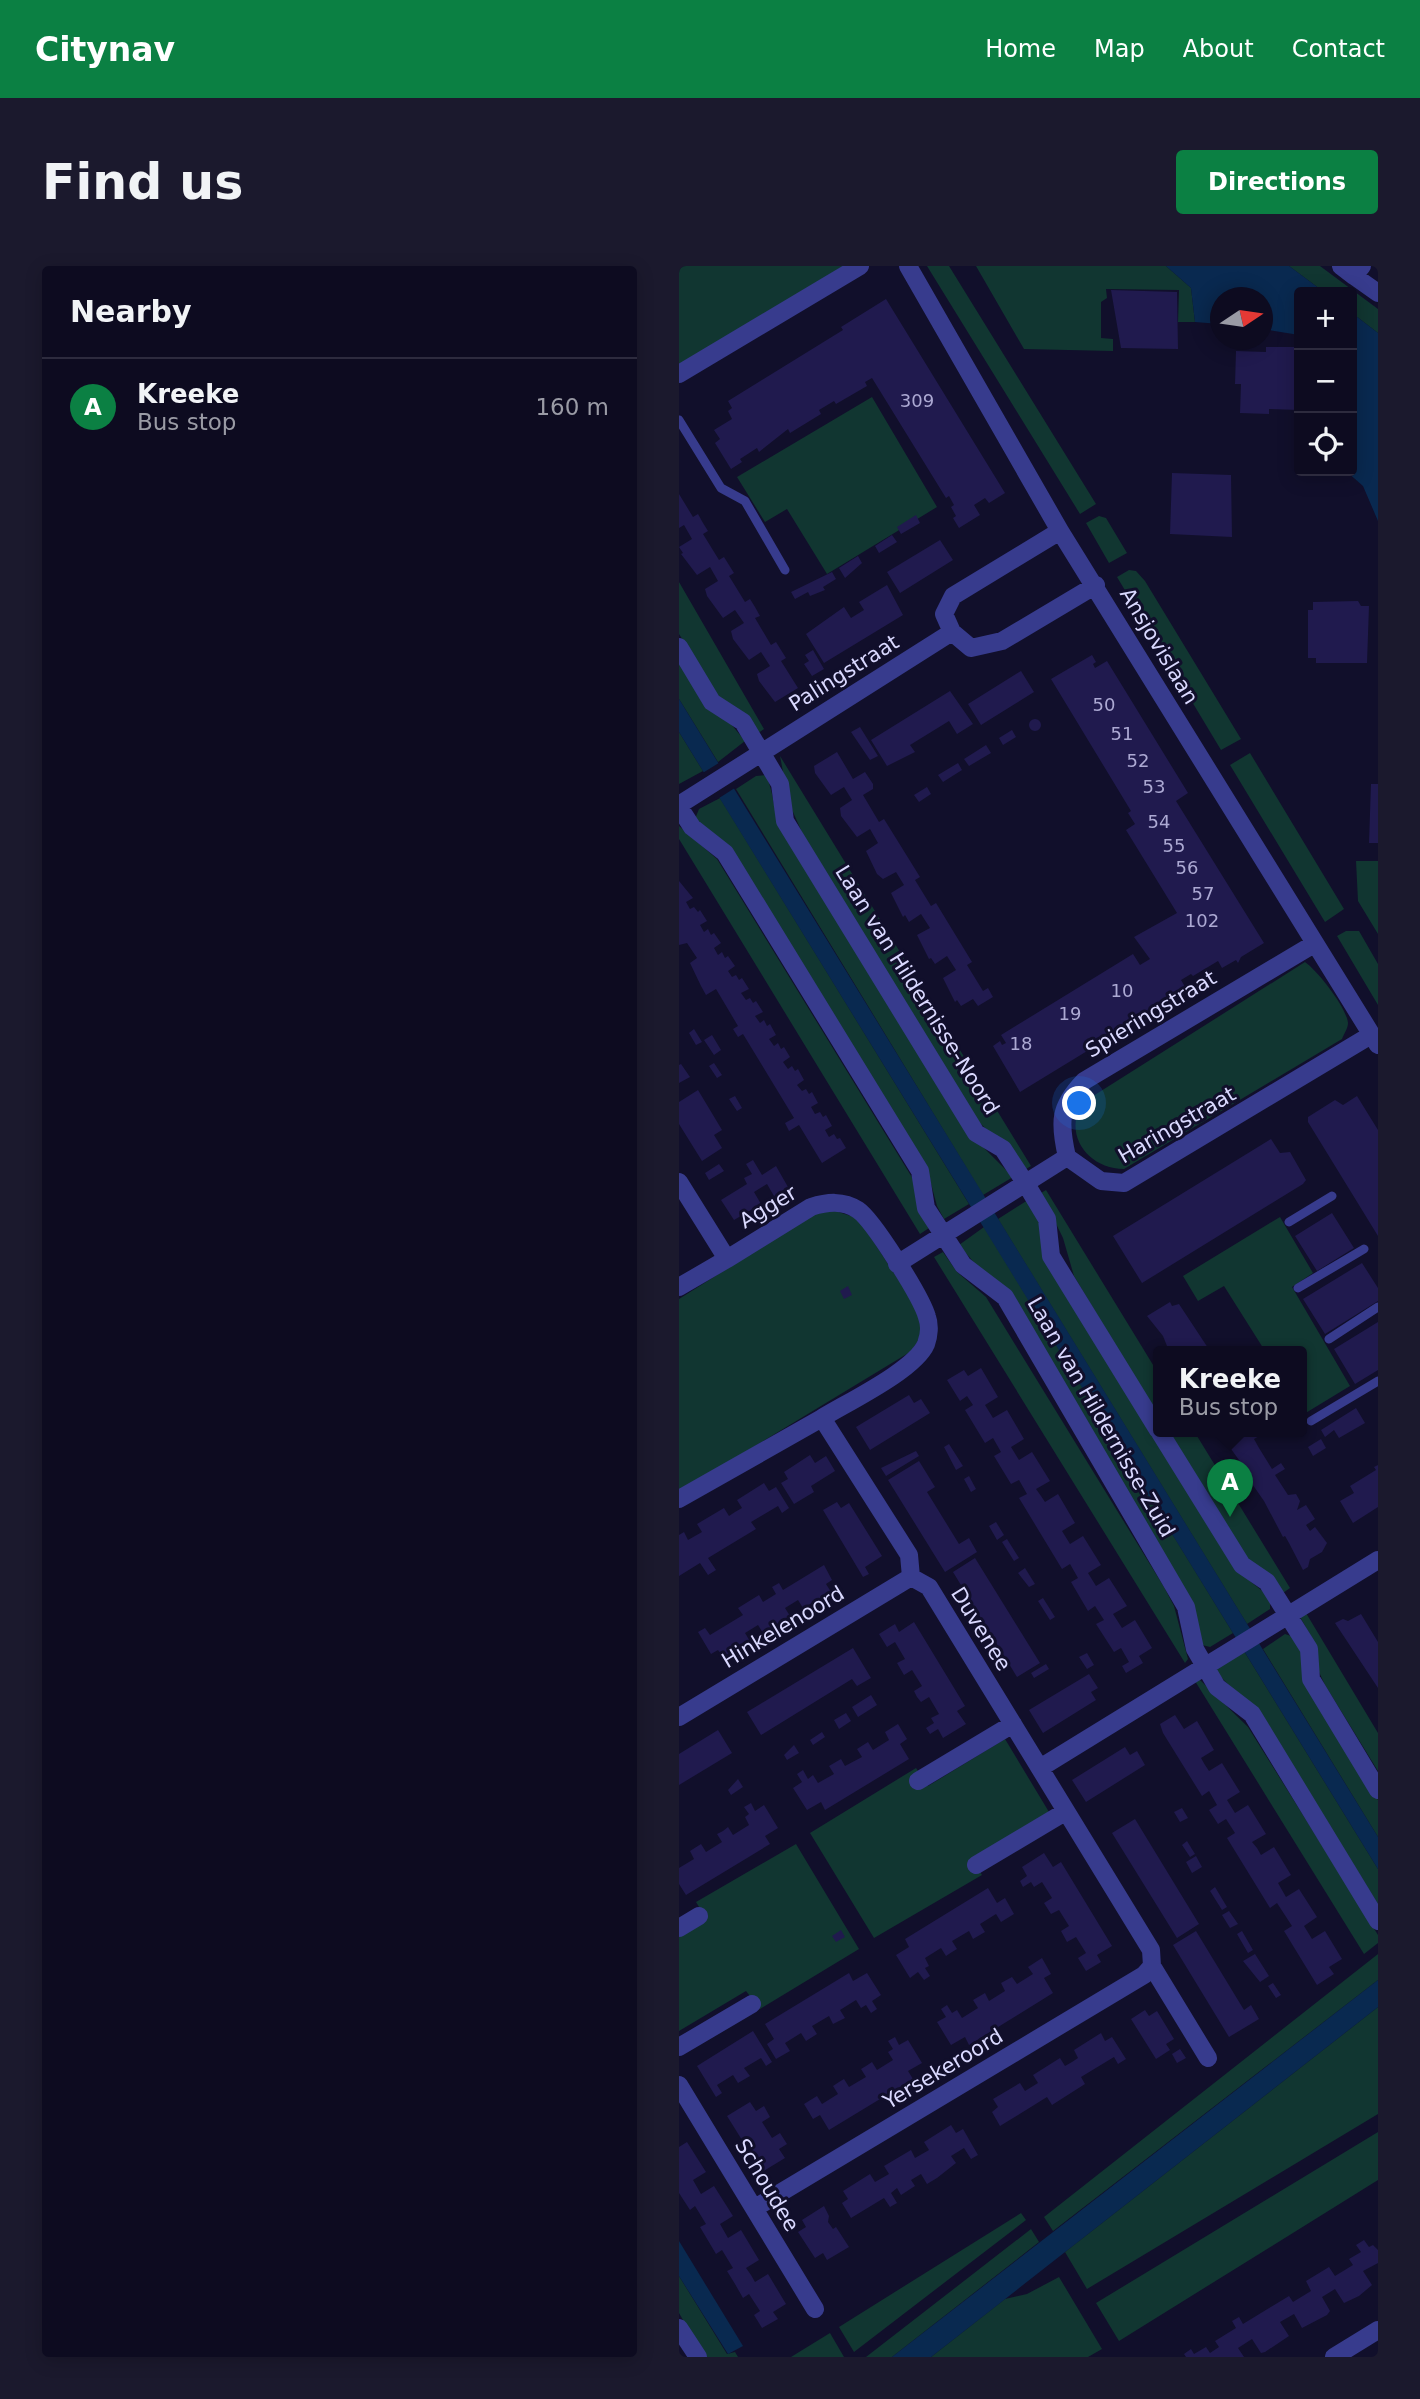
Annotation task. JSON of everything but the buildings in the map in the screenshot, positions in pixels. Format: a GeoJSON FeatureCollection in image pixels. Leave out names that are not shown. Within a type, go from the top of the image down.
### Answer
{"type":"FeatureCollection","features":[{"type":"Feature","properties":{"kind":"street"},"geometry":{"type":"LineString","coordinates":[[679,374],[860,266]]}},
{"type":"Feature","properties":{"kind":"street","name":"Ansjovislaan"},"geometry":{"type":"LineString","coordinates":[[908,266],[1060,531],[1096,585],[1375,1040]]}},
{"type":"Feature","properties":{"kind":"street"},"geometry":{"type":"LineString","coordinates":[[1352,269],[1378,293]]}},
{"type":"Feature","properties":{"kind":"street"},"geometry":{"type":"LineString","coordinates":[[1060,531],[953,596],[944,614],[951,632],[971,648],[1002,641],[1096,585]]}},
{"type":"Feature","properties":{"kind":"street","name":"Palingstraat"},"geometry":{"type":"LineString","coordinates":[[679,806],[951,632]]}},
{"type":"Feature","properties":{"kind":"street","name":"Laan van Hildernisse-Noord"},"geometry":{"type":"LineString","coordinates":[[679,647],[712,702],[743,722],[780,784],[786,821],[969,1121],[977,1133],[1003,1149],[1026,1184],[1047,1219],[1051,1256],[1153,1420]]}},
{"type":"Feature","properties":{"kind":"street","name":"Laan van Hildernisse-Zuid"},"geometry":{"type":"LineString","coordinates":[[679,806],[692,827],[725,853],[920,1171],[926,1208],[963,1265],[1005,1297],[1186,1607],[1195,1649],[1217,1687],[1252,1714],[1378,1921]]}},
{"type":"Feature","properties":{"kind":"street","name":"Spieringstraat"},"geometry":{"type":"LineString","coordinates":[[1067,1157],[1062,1133],[1062,1113],[1069,1097],[1084,1081],[1314,944]]}},
{"type":"Feature","properties":{"kind":"street","name":"Haringstraat"},"geometry":{"type":"LineString","coordinates":[[1067,1157],[1101,1181],[1124,1182],[1375,1040]]}},
{"type":"Feature","properties":{"kind":"street"},"geometry":{"type":"LineString","coordinates":[[679,1499],[822,1418],[911,1362],[926,1342],[928,1318],[897,1264],[1067,1157]]}},
{"type":"Feature","properties":{"kind":"street","name":"Agger"},"geometry":{"type":"LineString","coordinates":[[679,1182],[727,1259],[811,1207],[827,1202],[842,1203],[857,1209],[869,1220],[897,1264]]}},
{"type":"Feature","properties":{"kind":"street"},"geometry":{"type":"LineString","coordinates":[[679,1287],[727,1259]]}},
{"type":"Feature","properties":{"kind":"street"},"geometry":{"type":"LineString","coordinates":[[822,1418],[908,1555],[911,1577]]}},
{"type":"Feature","properties":{"kind":"street","name":"Laan van Hildernisse-Noord"},"geometry":{"type":"LineString","coordinates":[[1163,1437],[1243,1566],[1267,1582],[1309,1649],[1311,1679],[1378,1790]]}},
{"type":"Feature","properties":{"kind":"street"},"geometry":{"type":"LineString","coordinates":[[1040,1768],[1378,1560]]}},
{"type":"Feature","properties":{"kind":"street","name":"Hinkelenoord"},"geometry":{"type":"LineString","coordinates":[[679,1717],[911,1577]]}},
{"type":"Feature","properties":{"kind":"street","name":"Duvenee"},"geometry":{"type":"LineString","coordinates":[[911,1577],[929,1587],[1151,1950],[1152,1966],[1208,2058]]}},
{"type":"Feature","properties":{"kind":"street"},"geometry":{"type":"LineString","coordinates":[[919,1781],[1013,1724]]}},
{"type":"Feature","properties":{"kind":"street"},"geometry":{"type":"LineString","coordinates":[[976,1866],[1065,1812]]}},
{"type":"Feature","properties":{"kind":"street"},"geometry":{"type":"LineString","coordinates":[[679,1928],[699,1916]]}},
{"type":"Feature","properties":{"kind":"street","name":"Yersekeroord"},"geometry":{"type":"LineString","coordinates":[[755,2208],[1144,1975],[1152,1966]]}},
{"type":"Feature","properties":{"kind":"street"},"geometry":{"type":"LineString","coordinates":[[679,2047],[752,2004]]}},
{"type":"Feature","properties":{"kind":"street","name":"Schoudee"},"geometry":{"type":"LineString","coordinates":[[679,2085],[815,2309]]}},
{"type":"Feature","properties":{"kind":"street"},"geometry":{"type":"LineString","coordinates":[[679,2328],[698,2357]]}},
{"type":"Feature","properties":{"kind":"street"},"geometry":{"type":"LineString","coordinates":[[1340,2355],[1378,2330]]}},
{"type":"Feature","properties":{"kind":"lane"},"geometry":{"type":"LineString","coordinates":[[679,420],[721,488],[745,501],[785,570]]}},
{"type":"Feature","properties":{"kind":"lane"},"geometry":{"type":"LineString","coordinates":[[1289,1222],[1332,1196]]}},
{"type":"Feature","properties":{"kind":"lane"},"geometry":{"type":"LineString","coordinates":[[1298,1289],[1364,1249]]}},
{"type":"Feature","properties":{"kind":"lane"},"geometry":{"type":"LineString","coordinates":[[1329,1339],[1378,1307]]}},
{"type":"Feature","properties":{"kind":"lane"},"geometry":{"type":"LineString","coordinates":[[1311,1421],[1378,1381]]}},
{"type":"Feature","properties":{"kind":"green space"},"geometry":{"type":"Polygon","coordinates":[[[679,266],[843,266],[679,369],[679,266]]]}},
{"type":"Feature","properties":{"kind":"green space"},"geometry":{"type":"Polygon","coordinates":[[[927,266],[949,266],[1096,504],[1080,514],[927,266]]]}},
{"type":"Feature","properties":{"kind":"green space"},"geometry":{"type":"Polygon","coordinates":[[[976,266],[1166,266],[1191,288],[1195,322],[1178,322],[1179,290],[1106,289],[1107,298],[1101,302],[1101,338],[1113,339],[1113,351],[1024,349],[976,266]]]}},
{"type":"Feature","properties":{"kind":"green space"},"geometry":{"type":"Polygon","coordinates":[[[1289,266],[1320,266],[1348,287],[1317,287],[1289,266]]]}},
{"type":"Feature","properties":{"kind":"green space"},"geometry":{"type":"Polygon","coordinates":[[[1357,293],[1378,309],[1378,333],[1357,317],[1357,293]]]}},
{"type":"Feature","properties":{"kind":"green space"},"geometry":{"type":"Polygon","coordinates":[[[872,397],[937,507],[827,574],[787,509],[765,522],[737,477],[872,397]]]}},
{"type":"Feature","properties":{"kind":"green space"},"geometry":{"type":"Polygon","coordinates":[[[1099,516],[1106,518],[1127,553],[1109,563],[1086,523],[1099,516]]]}},
{"type":"Feature","properties":{"kind":"green space"},"geometry":{"type":"Polygon","coordinates":[[[1129,570],[1136,571],[1145,581],[1241,739],[1221,750],[1117,577],[1129,570]]]}},
{"type":"Feature","properties":{"kind":"green space"},"geometry":{"type":"Polygon","coordinates":[[[679,582],[764,729],[757,734],[722,702],[679,634],[679,582]]]}},
{"type":"Feature","properties":{"kind":"green space"},"geometry":{"type":"Polygon","coordinates":[[[679,661],[745,741],[718,762],[679,699],[679,661]]]}},
{"type":"Feature","properties":{"kind":"green space"},"geometry":{"type":"Polygon","coordinates":[[[679,732],[703,771],[679,784],[679,732]]]}},
{"type":"Feature","properties":{"kind":"green space"},"geometry":{"type":"Polygon","coordinates":[[[1250,753],[1344,909],[1325,922],[1230,765],[1250,753]]]}},
{"type":"Feature","properties":{"kind":"green space"},"geometry":{"type":"Polygon","coordinates":[[[780,756],[1031,1166],[1026,1169],[979,1122],[805,839],[789,803],[780,756]]]}},
{"type":"Feature","properties":{"kind":"green space"},"geometry":{"type":"Polygon","coordinates":[[[766,775],[780,826],[966,1130],[1013,1177],[983,1195],[736,789],[756,776],[766,775]]]}},
{"type":"Feature","properties":{"kind":"green space"},"geometry":{"type":"Polygon","coordinates":[[[720,798],[969,1204],[944,1219],[937,1206],[929,1176],[695,819],[699,809],[720,798]]]}},
{"type":"Feature","properties":{"kind":"green space"},"geometry":{"type":"Polygon","coordinates":[[[679,826],[717,859],[913,1179],[929,1228],[920,1234],[679,839],[679,826]]]}},
{"type":"Feature","properties":{"kind":"green space"},"geometry":{"type":"Polygon","coordinates":[[[1356,861],[1378,861],[1378,934],[1358,901],[1356,861]]]}},
{"type":"Feature","properties":{"kind":"green space"},"geometry":{"type":"Polygon","coordinates":[[[1346,931],[1359,931],[1378,964],[1378,1005],[1337,936],[1346,931]]]}},
{"type":"Feature","properties":{"kind":"green space"},"geometry":{"type":"Polygon","coordinates":[[[1305,962],[1324,981],[1343,1008],[1348,1023],[1342,1039],[1124,1169],[1100,1163],[1082,1148],[1075,1127],[1082,1103],[1305,962]]]}},
{"type":"Feature","properties":{"kind":"green space"},"geometry":{"type":"Polygon","coordinates":[[[1046,1190],[1153,1365],[1153,1409],[1074,1276],[1063,1238],[1041,1193],[1046,1190]]]}},
{"type":"Feature","properties":{"kind":"green space"},"geometry":{"type":"Polygon","coordinates":[[[1028,1200],[1041,1223],[1042,1252],[1236,1570],[1270,1597],[1270,1609],[1247,1624],[998,1219],[1028,1200]]]}},
{"type":"Feature","properties":{"kind":"green space"},"geometry":{"type":"Polygon","coordinates":[[[829,1209],[854,1217],[864,1227],[918,1310],[921,1332],[917,1342],[910,1352],[679,1492],[679,1299],[817,1212],[829,1209]]]}},
{"type":"Feature","properties":{"kind":"green space"},"geometry":{"type":"Polygon","coordinates":[[[1280,1217],[1313,1273],[1292,1287],[1350,1386],[1307,1412],[1307,1346],[1262,1346],[1224,1286],[1198,1301],[1183,1276],[1280,1217]]]}},
{"type":"Feature","properties":{"kind":"green space"},"geometry":{"type":"Polygon","coordinates":[[[984,1227],[1233,1633],[1210,1647],[1202,1645],[1194,1608],[976,1265],[959,1245],[984,1227]]]}},
{"type":"Feature","properties":{"kind":"green space"},"geometry":{"type":"Polygon","coordinates":[[[943,1252],[957,1272],[986,1297],[1164,1587],[1174,1606],[1188,1659],[1185,1663],[934,1257],[943,1252]]]}},
{"type":"Feature","properties":{"kind":"green space"},"geometry":{"type":"Polygon","coordinates":[[[1171,1437],[1198,1437],[1290,1588],[1283,1593],[1272,1575],[1243,1559],[1171,1437]]]}},
{"type":"Feature","properties":{"kind":"green space"},"geometry":{"type":"Polygon","coordinates":[[[1306,1613],[1378,1733],[1378,1771],[1319,1672],[1311,1636],[1300,1617],[1306,1613]]]}},
{"type":"Feature","properties":{"kind":"green space"},"geometry":{"type":"Polygon","coordinates":[[[1285,1634],[1294,1637],[1302,1648],[1307,1685],[1378,1800],[1378,1837],[1263,1649],[1285,1634]]]}},
{"type":"Feature","properties":{"kind":"green space"},"geometry":{"type":"Polygon","coordinates":[[[1244,1651],[1378,1869],[1378,1904],[1265,1722],[1213,1669],[1244,1651]]]}},
{"type":"Feature","properties":{"kind":"green space"},"geometry":{"type":"Polygon","coordinates":[[[1199,1679],[1248,1727],[1378,1935],[1378,1943],[1364,1954],[1195,1681],[1199,1679]]]}},
{"type":"Feature","properties":{"kind":"green space"},"geometry":{"type":"Polygon","coordinates":[[[1005,1739],[1049,1812],[973,1860],[982,1875],[874,1938],[810,1833],[916,1768],[928,1786],[1005,1739]]]}},
{"type":"Feature","properties":{"kind":"green space"},"geometry":{"type":"Polygon","coordinates":[[[796,1844],[859,1949],[760,2009],[746,1991],[679,2031],[679,1937],[707,1920],[696,1902],[796,1844]]]}},
{"type":"Feature","properties":{"kind":"green space"},"geometry":{"type":"Polygon","coordinates":[[[1378,1954],[1378,1980],[1053,2231],[1044,2217],[1378,1954]]]}},
{"type":"Feature","properties":{"kind":"green space"},"geometry":{"type":"Polygon","coordinates":[[[1378,2007],[1378,2114],[1087,2289],[1065,2252],[1378,2007]]]}},
{"type":"Feature","properties":{"kind":"green space"},"geometry":{"type":"Polygon","coordinates":[[[1378,2132],[1378,2180],[1119,2341],[1096,2303],[1378,2132]]]}},
{"type":"Feature","properties":{"kind":"green space"},"geometry":{"type":"Polygon","coordinates":[[[1021,2213],[1026,2220],[854,2352],[839,2327],[1021,2213]]]}},
{"type":"Feature","properties":{"kind":"green space"},"geometry":{"type":"Polygon","coordinates":[[[1031,2229],[1039,2242],[892,2357],[866,2357],[1031,2229]]]}},
{"type":"Feature","properties":{"kind":"green space"},"geometry":{"type":"Polygon","coordinates":[[[679,2276],[727,2354],[735,2352],[738,2357],[704,2357],[679,2313],[679,2276]]]}},
{"type":"Feature","properties":{"kind":"green space"},"geometry":{"type":"Polygon","coordinates":[[[1059,2277],[1102,2349],[1088,2357],[931,2357],[1005,2299],[1027,2294],[1059,2277]]]}},
{"type":"Feature","properties":{"kind":"green space"},"geometry":{"type":"Polygon","coordinates":[[[830,2333],[844,2357],[791,2357],[830,2333]]]}},
{"type":"Feature","properties":{"kind":"water"},"geometry":{"type":"Polygon","coordinates":[[[1166,266],[1289,266],[1317,287],[1294,287],[1294,334],[1273,331],[1273,287],[1210,287],[1210,323],[1195,322],[1191,288],[1166,266]]]}},
{"type":"Feature","properties":{"kind":"water"},"geometry":{"type":"Polygon","coordinates":[[[1357,317],[1378,333],[1378,521],[1363,486],[1352,476],[1357,476],[1357,317]]]}},
{"type":"Feature","properties":{"kind":"water"},"geometry":{"type":"Polygon","coordinates":[[[679,699],[1378,1837],[1378,1869],[679,732],[679,699]]]}},
{"type":"Feature","properties":{"kind":"water"},"geometry":{"type":"Polygon","coordinates":[[[1378,1980],[1378,2007],[931,2357],[892,2357],[1378,1980]]]}},
{"type":"Feature","properties":{"kind":"water"},"geometry":{"type":"Polygon","coordinates":[[[679,2241],[743,2346],[728,2354],[679,2276],[679,2241]]]}},
{"type":"Feature","properties":{"kind":"pier"},"geometry":{"type":"Polygon","coordinates":[[[722,761],[738,786],[716,800],[701,774],[722,761]]]}},
{"type":"Feature","properties":{"kind":"place","name":"Kreeke"},"geometry":{"type":"Point","coordinates":[1230,1517]}}]}
